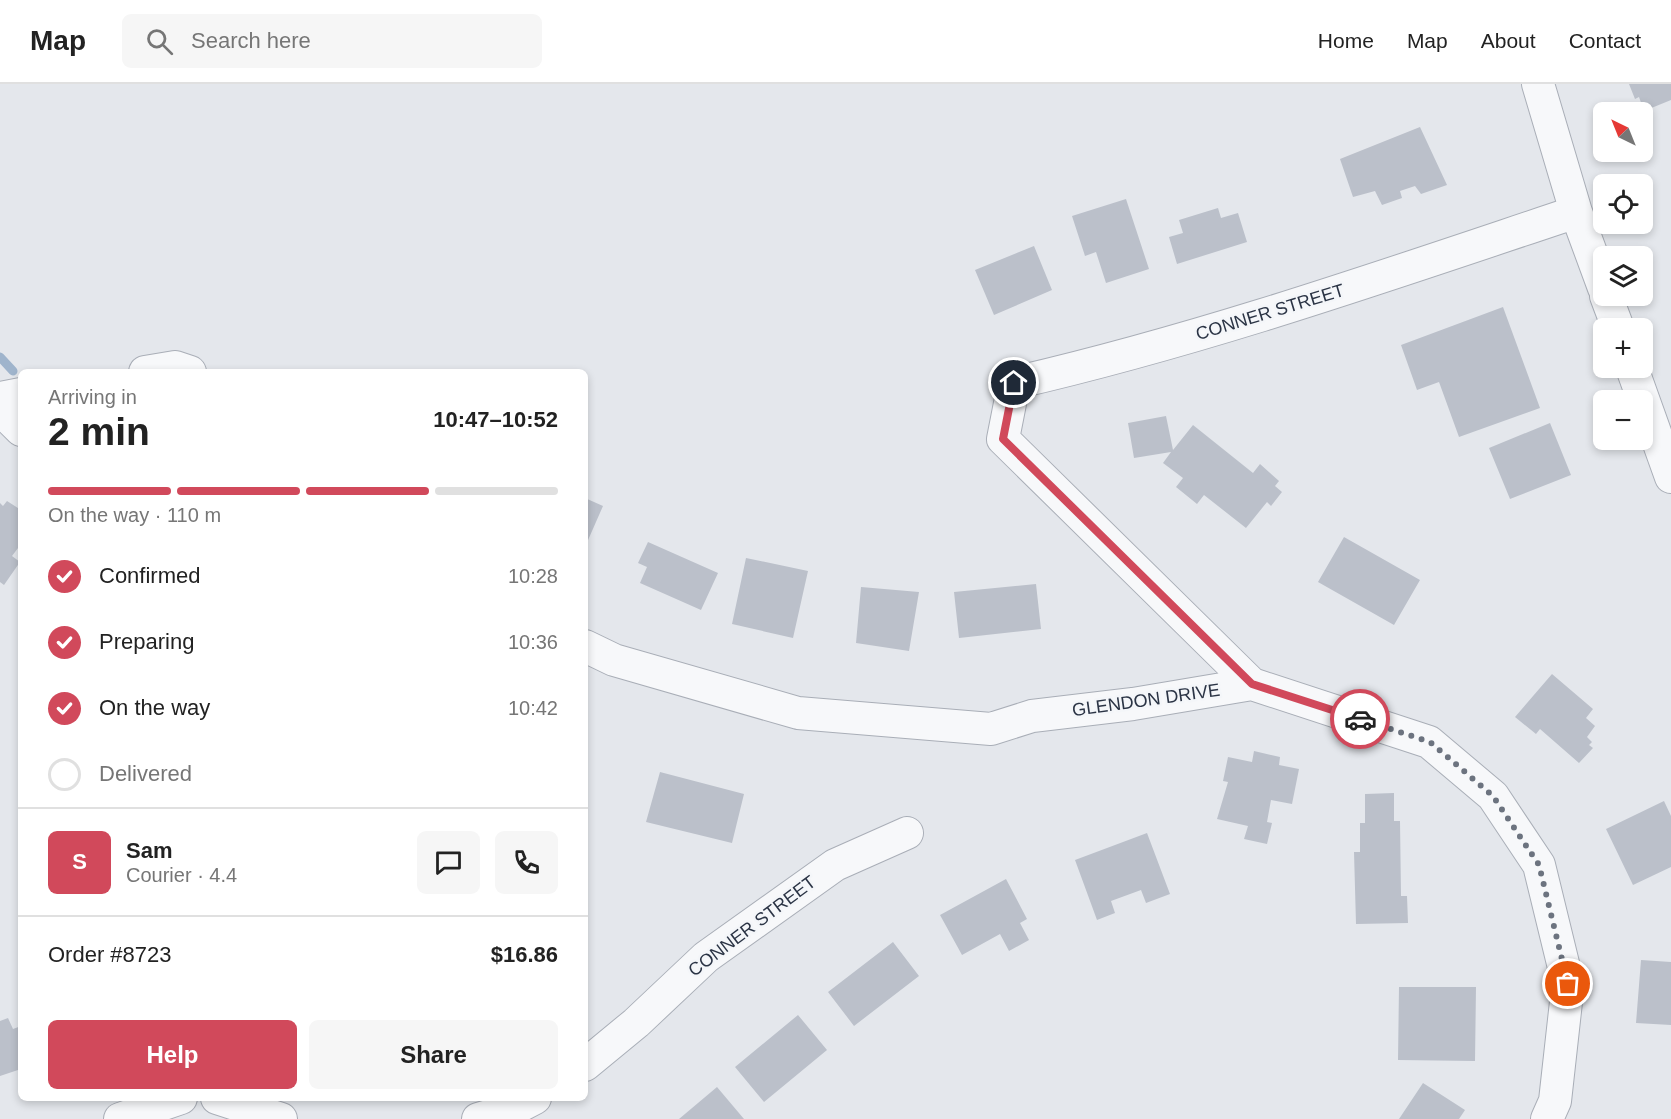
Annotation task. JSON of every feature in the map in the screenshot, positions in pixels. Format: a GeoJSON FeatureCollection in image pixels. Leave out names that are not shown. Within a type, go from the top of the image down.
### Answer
{"type":"FeatureCollection","features":[{"type":"Feature","properties":{"kind":"street"},"geometry":{"type":"LineString","coordinates":[[1538,84],[1576,212],[1593,258]]}},
{"type":"Feature","properties":{"kind":"street","name":"CONNER STREET"},"geometry":{"type":"LineString","coordinates":[[1252,684],[1003,439],[1014,383],[1103,362],[1268,314],[1576,212]]}},
{"type":"Feature","properties":{"kind":"street"},"geometry":{"type":"LineString","coordinates":[[163,369],[175,367],[181,369]]}},
{"type":"Feature","properties":{"kind":"street"},"geometry":{"type":"LineString","coordinates":[[1636,378],[1671,477]]}},
{"type":"Feature","properties":{"kind":"street"},"geometry":{"type":"LineString","coordinates":[[0,398],[18,395]]}},
{"type":"Feature","properties":{"kind":"street"},"geometry":{"type":"LineString","coordinates":[[0,409],[18,427]]}},
{"type":"Feature","properties":{"kind":"street","name":"GLENDON DRIVE"},"geometry":{"type":"LineString","coordinates":[[588,647],[614,660],[798,713],[992,729],[1032,716],[1133,704],[1252,684],[1430,742],[1493,796],[1539,865],[1568,984],[1555,1101],[1547,1119]]}},
{"type":"Feature","properties":{"kind":"street","name":"CONNER STREET"},"geometry":{"type":"LineString","coordinates":[[588,1063],[636,1023],[705,957],[835,865],[907,833]]}},
{"type":"Feature","properties":{"kind":"street"},"geometry":{"type":"LineString","coordinates":[[120,1119],[172,1101]]}},
{"type":"Feature","properties":{"kind":"street"},"geometry":{"type":"LineString","coordinates":[[226,1101],[282,1119]]}},
{"type":"Feature","properties":{"kind":"street"},"geometry":{"type":"LineString","coordinates":[[477,1119],[518,1107],[529,1101]]}},
{"type":"Feature","properties":{"kind":"building"},"geometry":{"type":"Polygon","coordinates":[[[1629,84],[1671,84],[1671,100],[1653,107],[1653,102],[1641,102],[1639,97],[1635,99],[1629,84]]]}},
{"type":"Feature","properties":{"kind":"building"},"geometry":{"type":"Polygon","coordinates":[[[1420,127],[1447,185],[1421,194],[1415,186],[1400,191],[1402,198],[1382,205],[1375,191],[1353,197],[1340,159],[1420,127]]]}},
{"type":"Feature","properties":{"kind":"building"},"geometry":{"type":"Polygon","coordinates":[[[1126,199],[1149,269],[1106,283],[1096,252],[1085,256],[1072,216],[1126,199]]]}},
{"type":"Feature","properties":{"kind":"building"},"geometry":{"type":"Polygon","coordinates":[[[1218,208],[1221,218],[1238,213],[1247,242],[1177,264],[1169,237],[1183,233],[1179,220],[1218,208]]]}},
{"type":"Feature","properties":{"kind":"building"},"geometry":{"type":"Polygon","coordinates":[[[1034,246],[1052,290],[994,315],[975,270],[1034,246]]]}},
{"type":"Feature","properties":{"kind":"building"},"geometry":{"type":"Polygon","coordinates":[[[1503,307],[1540,408],[1459,437],[1439,382],[1417,390],[1401,345],[1503,307]]]}},
{"type":"Feature","properties":{"kind":"building"},"geometry":{"type":"Polygon","coordinates":[[[1166,416],[1173,450],[1193,425],[1253,473],[1260,464],[1279,481],[1275,486],[1282,492],[1271,506],[1267,502],[1246,528],[1204,495],[1197,504],[1176,487],[1183,478],[1163,463],[1171,452],[1134,458],[1128,423],[1166,416]]]}},
{"type":"Feature","properties":{"kind":"building"},"geometry":{"type":"Polygon","coordinates":[[[1550,423],[1571,475],[1510,499],[1489,448],[1550,423]]]}},
{"type":"Feature","properties":{"kind":"building"},"geometry":{"type":"Polygon","coordinates":[[[588,499],[603,506],[588,540],[588,499]]]}},
{"type":"Feature","properties":{"kind":"building"},"geometry":{"type":"Polygon","coordinates":[[[7,501],[18,508],[18,548],[12,556],[18,560],[18,565],[4,585],[0,582],[0,503],[3,506],[7,501]]]}},
{"type":"Feature","properties":{"kind":"building"},"geometry":{"type":"Polygon","coordinates":[[[1344,537],[1420,580],[1394,625],[1318,582],[1344,537]]]}},
{"type":"Feature","properties":{"kind":"building"},"geometry":{"type":"Polygon","coordinates":[[[648,542],[718,573],[701,610],[640,583],[647,567],[638,563],[648,542]]]}},
{"type":"Feature","properties":{"kind":"building"},"geometry":{"type":"Polygon","coordinates":[[[746,558],[808,571],[793,638],[732,624],[746,558]]]}},
{"type":"Feature","properties":{"kind":"building"},"geometry":{"type":"Polygon","coordinates":[[[1036,584],[1041,629],[959,638],[954,592],[1036,584]]]}},
{"type":"Feature","properties":{"kind":"building"},"geometry":{"type":"Polygon","coordinates":[[[861,587],[919,592],[909,651],[856,643],[861,587]]]}},
{"type":"Feature","properties":{"kind":"building"},"geometry":{"type":"Polygon","coordinates":[[[1552,674],[1593,709],[1586,718],[1595,726],[1587,737],[1592,742],[1589,745],[1593,748],[1579,763],[1540,729],[1536,734],[1515,717],[1552,674]]]}},
{"type":"Feature","properties":{"kind":"building"},"geometry":{"type":"Polygon","coordinates":[[[1254,751],[1280,757],[1279,765],[1299,769],[1292,804],[1271,800],[1267,822],[1272,823],[1267,844],[1244,839],[1248,826],[1217,819],[1228,782],[1223,781],[1228,757],[1252,762],[1254,751]]]}},
{"type":"Feature","properties":{"kind":"building"},"geometry":{"type":"Polygon","coordinates":[[[660,772],[744,794],[732,843],[646,822],[660,772]]]}},
{"type":"Feature","properties":{"kind":"building"},"geometry":{"type":"Polygon","coordinates":[[[1394,793],[1394,821],[1400,821],[1401,896],[1407,896],[1408,923],[1356,924],[1354,852],[1360,852],[1360,823],[1365,823],[1365,794],[1394,793]]]}},
{"type":"Feature","properties":{"kind":"building"},"geometry":{"type":"Polygon","coordinates":[[[1664,801],[1671,816],[1671,867],[1633,885],[1606,829],[1664,801]]]}},
{"type":"Feature","properties":{"kind":"building"},"geometry":{"type":"Polygon","coordinates":[[[1147,833],[1170,894],[1146,903],[1141,890],[1111,901],[1115,913],[1097,920],[1075,860],[1147,833]]]}},
{"type":"Feature","properties":{"kind":"building"},"geometry":{"type":"Polygon","coordinates":[[[1006,879],[1027,919],[1020,923],[1029,940],[1009,951],[1000,934],[962,955],[940,915],[1006,879]]]}},
{"type":"Feature","properties":{"kind":"building"},"geometry":{"type":"Polygon","coordinates":[[[893,942],[919,976],[854,1026],[828,992],[893,942]]]}},
{"type":"Feature","properties":{"kind":"building"},"geometry":{"type":"Polygon","coordinates":[[[1641,960],[1671,962],[1671,1025],[1636,1023],[1641,960]]]}},
{"type":"Feature","properties":{"kind":"building"},"geometry":{"type":"Polygon","coordinates":[[[1399,987],[1476,987],[1475,1061],[1398,1060],[1399,987]]]}},
{"type":"Feature","properties":{"kind":"building"},"geometry":{"type":"Polygon","coordinates":[[[798,1015],[827,1050],[764,1102],[735,1067],[798,1015]]]}},
{"type":"Feature","properties":{"kind":"building"},"geometry":{"type":"Polygon","coordinates":[[[8,1018],[13,1029],[18,1027],[18,1070],[0,1076],[0,1021],[8,1018]]]}},
{"type":"Feature","properties":{"kind":"building"},"geometry":{"type":"Polygon","coordinates":[[[1423,1083],[1465,1110],[1459,1119],[1399,1119],[1423,1083]]]}},
{"type":"Feature","properties":{"kind":"building"},"geometry":{"type":"Polygon","coordinates":[[[717,1087],[744,1119],[679,1119],[717,1087]]]}},
{"type":"Feature","properties":{"kind":"waterway"},"geometry":{"type":"LineString","coordinates":[[0,357],[13,371]]}},
{"type":"Feature","properties":{"kind":"way so far"},"geometry":{"type":"LineString","coordinates":[[1360,719],[1430,742],[1493,796],[1539,865],[1568,984]]}},
{"type":"Feature","properties":{"kind":"route"},"geometry":{"type":"LineString","coordinates":[[1014,383],[1003,439],[1252,684],[1360,719]]}}]}
